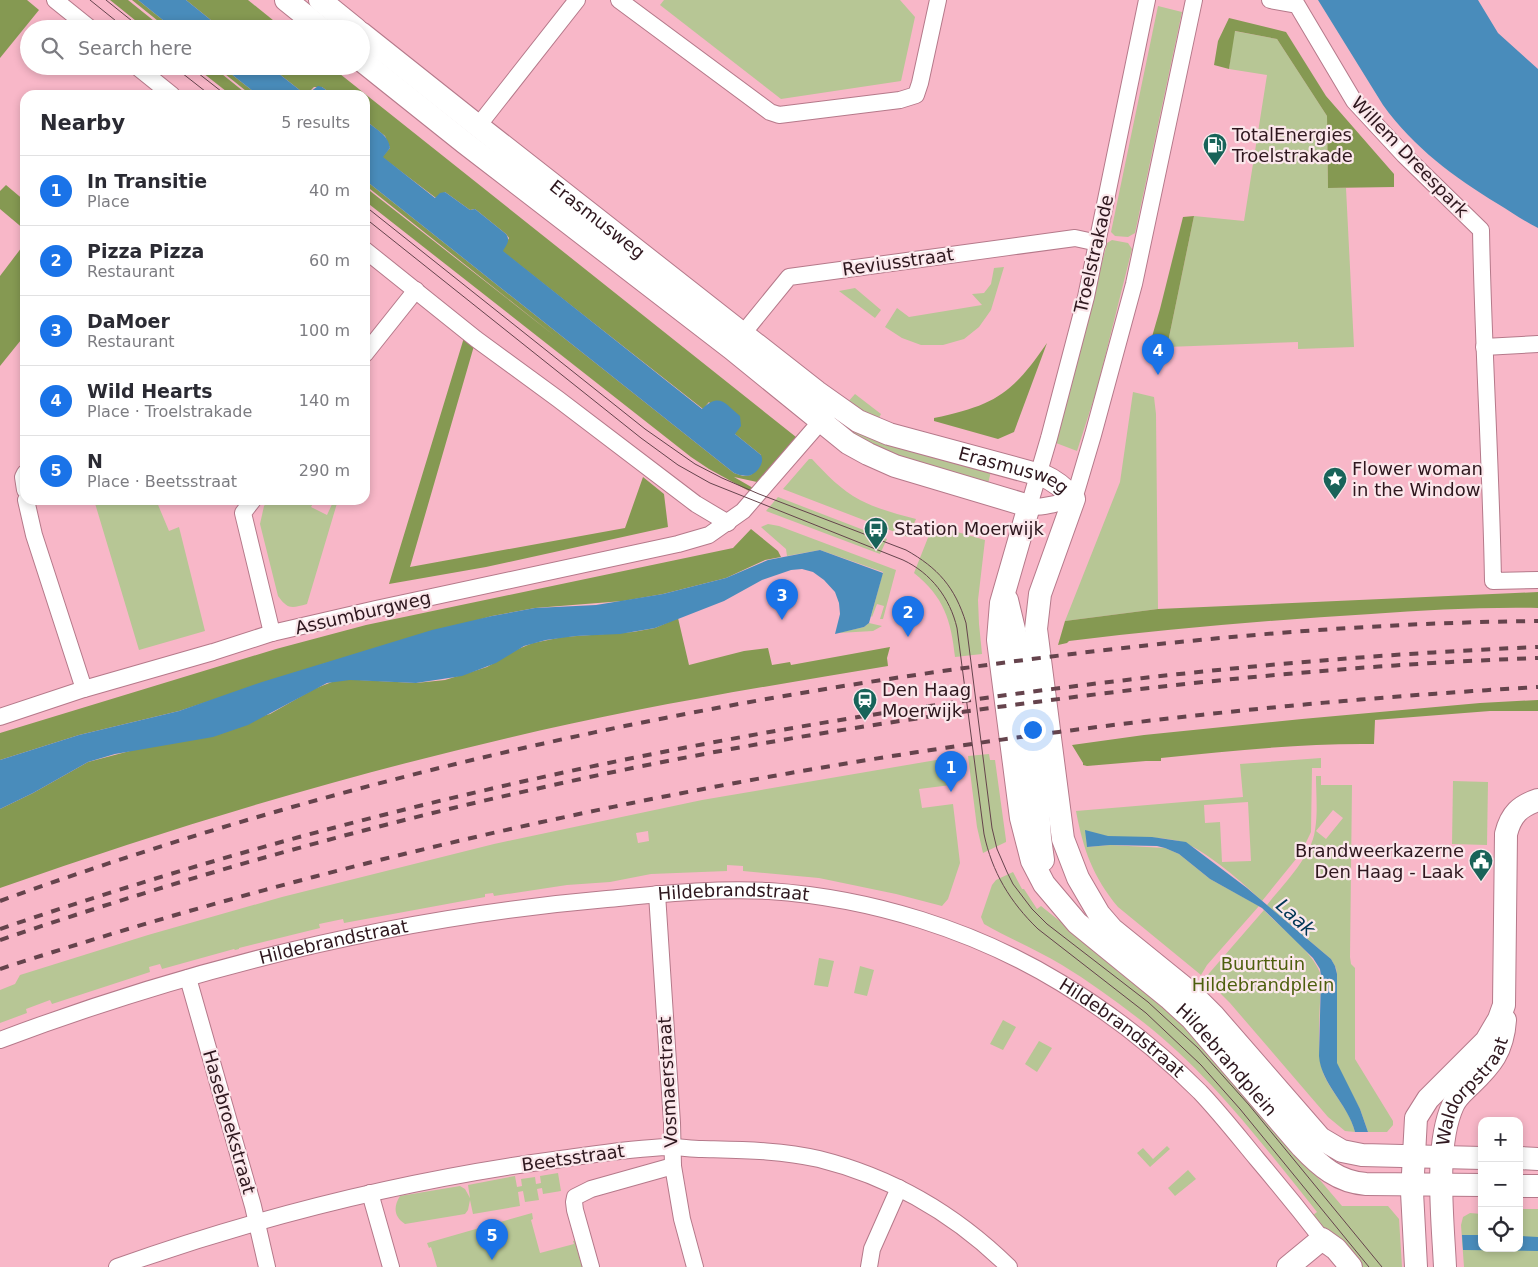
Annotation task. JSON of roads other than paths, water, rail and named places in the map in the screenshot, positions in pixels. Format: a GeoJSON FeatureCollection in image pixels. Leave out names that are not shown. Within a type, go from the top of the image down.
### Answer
{"type":"FeatureCollection","features":[{"type":"Feature","properties":{"kind":"main road"},"geometry":{"type":"LineString","coordinates":[[286,0],[311,20]]}},
{"type":"Feature","properties":{"kind":"main road"},"geometry":{"type":"LineString","coordinates":[[320,0],[345,20]]}},
{"type":"Feature","properties":{"kind":"main road","name":"Erasmusweg"},"geometry":{"type":"LineString","coordinates":[[370,40],[478,126],[737,341],[828,413],[859,450],[886,463],[1029,506]]}},
{"type":"Feature","properties":{"kind":"main road","name":"Erasmusweg"},"geometry":{"type":"LineString","coordinates":[[370,67],[465,143],[737,341]]}},
{"type":"Feature","properties":{"kind":"main road","name":"Erasmusweg"},"geometry":{"type":"LineString","coordinates":[[828,413],[889,434],[967,457],[1039,474],[1057,483],[1074,499]]}},
{"type":"Feature","properties":{"kind":"main road","name":"Hildebrandplein"},"geometry":{"type":"LineString","coordinates":[[1018,646],[1022,630],[1040,594],[1074,499]]}},
{"type":"Feature","properties":{"kind":"main road","name":"Hildebrandplein"},"geometry":{"type":"LineString","coordinates":[[1029,506],[1000,608],[998,640],[1021,818],[1027,846],[1035,868],[1044,884],[1082,928],[1168,998],[1199,1026],[1298,1143],[1325,1168],[1341,1179],[1358,1184],[1478,1185]]}},
{"type":"Feature","properties":{"kind":"main road","name":"Hildebrandplein"},"geometry":{"type":"LineString","coordinates":[[1006,586],[1018,646],[1042,854],[1054,896]]}},
{"type":"Feature","properties":{"kind":"main road","name":"Hildebrandplein"},"geometry":{"type":"LineString","coordinates":[[1040,594],[1036,617],[1037,646],[1063,839],[1070,861],[1084,891],[1099,914],[1112,929]]}},
{"type":"Feature","properties":{"kind":"main road","name":"Waldorpstraat"},"geometry":{"type":"LineString","coordinates":[[1413,1156],[1415,1120],[1419,1111],[1428,1099],[1486,1041],[1503,1009],[1506,834],[1515,812],[1525,805],[1538,800]]}},
{"type":"Feature","properties":{"kind":"main road","name":"Hildebrandplein"},"geometry":{"type":"LineString","coordinates":[[1038,807],[1056,863],[1072,893],[1090,915],[1112,929],[1191,994],[1213,1015],[1320,1138],[1339,1149],[1353,1154],[1478,1158]]}},
{"type":"Feature","properties":{"kind":"main road","name":"Waldorpstraat"},"geometry":{"type":"LineString","coordinates":[[1442,1186],[1447,1122],[1459,1095],[1489,1067],[1499,1049],[1504,1023],[1503,999]]}},
{"type":"Feature","properties":{"kind":"main road"},"geometry":{"type":"LineString","coordinates":[[1413,1156],[1412,1185],[1416,1267]]}},
{"type":"Feature","properties":{"kind":"main road"},"geometry":{"type":"LineString","coordinates":[[1523,1158],[1538,1158]]}},
{"type":"Feature","properties":{"kind":"main road"},"geometry":{"type":"LineString","coordinates":[[1442,1186],[1445,1267]]}},
{"type":"Feature","properties":{"kind":"main road"},"geometry":{"type":"LineString","coordinates":[[1523,1186],[1538,1186]]}},
{"type":"Feature","properties":{"kind":"main road"},"geometry":{"type":"LineString","coordinates":[[1288,1267],[1322,1239]]}},
{"type":"Feature","properties":{"kind":"main road","name":"Hildebrandstraat"},"geometry":{"type":"LineString","coordinates":[[1322,1239],[1336,1249],[1351,1267]]}},
{"type":"Feature","properties":{"kind":"street"},"geometry":{"type":"LineString","coordinates":[[55,0],[79,20]]}},
{"type":"Feature","properties":{"kind":"street"},"geometry":{"type":"LineString","coordinates":[[478,126],[578,0]]}},
{"type":"Feature","properties":{"kind":"street"},"geometry":{"type":"LineString","coordinates":[[619,0],[770,112],[779,115],[900,100],[916,95],[938,0]]}},
{"type":"Feature","properties":{"kind":"street","name":"Troelstrakade"},"geometry":{"type":"LineString","coordinates":[[1029,506],[1086,297],[1147,0]]}},
{"type":"Feature","properties":{"kind":"street"},"geometry":{"type":"LineString","coordinates":[[1074,499],[1096,426],[1134,284],[1194,0]]}},
{"type":"Feature","properties":{"kind":"street","name":"Willem Dreespark"},"geometry":{"type":"LineString","coordinates":[[1270,0],[1297,5],[1354,101],[1404,155],[1481,230],[1493,581],[1538,580]]}},
{"type":"Feature","properties":{"kind":"street"},"geometry":{"type":"LineString","coordinates":[[147,75],[166,90]]}},
{"type":"Feature","properties":{"kind":"street","name":"Reviusstraat"},"geometry":{"type":"LineString","coordinates":[[737,341],[789,277],[1076,238],[1098,243]]}},
{"type":"Feature","properties":{"kind":"street"},"geometry":{"type":"LineString","coordinates":[[370,254],[476,339],[692,501],[728,523],[750,505],[828,413]]}},
{"type":"Feature","properties":{"kind":"street"},"geometry":{"type":"LineString","coordinates":[[370,348],[416,290]]}},
{"type":"Feature","properties":{"kind":"street"},"geometry":{"type":"LineString","coordinates":[[1484,347],[1538,344]]}},
{"type":"Feature","properties":{"kind":"street","name":"Erasmusweg"},"geometry":{"type":"LineString","coordinates":[[1029,506],[1043,506],[1074,499]]}},
{"type":"Feature","properties":{"kind":"street"},"geometry":{"type":"LineString","coordinates":[[27,505],[34,535],[84,689]]}},
{"type":"Feature","properties":{"kind":"street"},"geometry":{"type":"LineString","coordinates":[[249,505],[243,513],[272,633]]}},
{"type":"Feature","properties":{"kind":"street","name":"Assumburgweg"},"geometry":{"type":"LineString","coordinates":[[0,717],[84,689],[272,633],[386,606],[678,544],[709,535],[728,523]]}},
{"type":"Feature","properties":{"kind":"street","name":"Hildebrandstraat"},"geometry":{"type":"LineString","coordinates":[[0,1040],[94,1007],[188,978],[330,942],[426,923],[555,904],[708,890],[798,894],[852,902],[940,927],[989,946],[1059,981],[1127,1027],[1167,1060],[1219,1112],[1322,1239]]}},
{"type":"Feature","properties":{"kind":"street","name":"Vosmaerstraat"},"geometry":{"type":"LineString","coordinates":[[657,894],[672,1123],[673,1166],[681,1212],[695,1267]]}},
{"type":"Feature","properties":{"kind":"street","name":"Hasebroekstraat"},"geometry":{"type":"LineString","coordinates":[[188,978],[257,1222],[267,1267]]}},
{"type":"Feature","properties":{"kind":"street","name":"Beetsstraat"},"geometry":{"type":"LineString","coordinates":[[117,1267],[143,1263],[257,1222],[370,1193],[460,1175],[529,1164],[596,1154],[672,1147],[759,1150],[795,1154],[850,1168],[899,1188],[926,1202],[956,1222],[1009,1267]]}},
{"type":"Feature","properties":{"kind":"street"},"geometry":{"type":"LineString","coordinates":[[591,1267],[574,1202],[578,1194],[673,1166]]}},
{"type":"Feature","properties":{"kind":"street"},"geometry":{"type":"LineString","coordinates":[[869,1267],[872,1249],[899,1188]]}},
{"type":"Feature","properties":{"kind":"street"},"geometry":{"type":"LineString","coordinates":[[370,1193],[391,1267]]}},
{"type":"Feature","properties":{"kind":"water"},"geometry":{"type":"Polygon","coordinates":[[[138,0],[186,0],[211,20],[163,20],[138,0]]]}},
{"type":"Feature","properties":{"kind":"water"},"geometry":{"type":"Polygon","coordinates":[[[1318,0],[1478,0],[1498,33],[1538,69],[1538,228],[1450,172],[1408,135],[1383,105],[1318,0]]]}},
{"type":"Feature","properties":{"kind":"water"},"geometry":{"type":"Polygon","coordinates":[[[232,75],[280,75],[300,90],[252,90],[232,75]]]}},
{"type":"Feature","properties":{"kind":"water"},"geometry":{"type":"Polygon","coordinates":[[[318,86],[326,90],[313,90],[318,86]]]}},
{"type":"Feature","properties":{"kind":"water"},"geometry":{"type":"Polygon","coordinates":[[[370,124],[389,143],[390,148],[383,157],[435,198],[440,193],[445,192],[470,210],[475,209],[506,234],[508,241],[503,251],[702,409],[713,401],[718,401],[726,404],[740,416],[741,426],[735,434],[761,455],[762,461],[754,474],[742,476],[734,473],[370,184],[370,124]]]}},
{"type":"Feature","properties":{"kind":"water"},"geometry":{"type":"Polygon","coordinates":[[[820,550],[883,573],[869,623],[864,627],[835,634],[840,614],[835,592],[813,572],[802,569],[791,570],[762,580],[724,601],[655,628],[620,634],[576,636],[546,640],[524,646],[496,663],[462,676],[416,683],[350,680],[327,683],[248,725],[213,737],[115,754],[88,762],[0,809],[0,760],[79,735],[179,711],[262,682],[432,630],[535,608],[596,605],[663,594],[726,578],[768,560],[820,550]]]}},
{"type":"Feature","properties":{"kind":"water"},"geometry":{"type":"Polygon","coordinates":[[[1085,830],[1108,836],[1152,837],[1186,842],[1247,888],[1331,959],[1337,974],[1337,1063],[1360,1109],[1368,1132],[1355,1132],[1347,1112],[1324,1076],[1319,1056],[1321,976],[1320,969],[1313,958],[1262,908],[1210,879],[1179,854],[1157,846],[1110,845],[1087,847],[1085,830]]]}},
{"type":"Feature","properties":{"kind":"water"},"geometry":{"type":"Polygon","coordinates":[[[1462,1235],[1478,1235],[1478,1250],[1463,1250],[1462,1235]]]}},
{"type":"Feature","properties":{"kind":"water"},"geometry":{"type":"Polygon","coordinates":[[[1523,1236],[1538,1237],[1538,1251],[1523,1251],[1523,1236]]]}},
{"type":"Feature","properties":{"kind":"tram line"},"geometry":{"type":"LineString","coordinates":[[90,0],[115,20]]}},
{"type":"Feature","properties":{"kind":"tram line"},"geometry":{"type":"LineString","coordinates":[[106,0],[131,20]]}},
{"type":"Feature","properties":{"kind":"tram line"},"geometry":{"type":"LineString","coordinates":[[184,75],[204,90]]}},
{"type":"Feature","properties":{"kind":"tram line"},"geometry":{"type":"LineString","coordinates":[[200,75],[220,90]]}},
{"type":"Feature","properties":{"kind":"tram line"},"geometry":{"type":"LineString","coordinates":[[370,210],[645,429],[695,464],[759,494],[906,550],[927,564],[944,580],[962,610],[966,623],[992,828],[997,849],[1013,884],[1032,909],[1047,924],[1148,1002],[1198,1048],[1249,1105],[1382,1267]]}},
{"type":"Feature","properties":{"kind":"tram line"},"geometry":{"type":"LineString","coordinates":[[370,222],[641,438],[678,465],[710,483],[903,560],[931,579],[950,607],[957,628],[984,834],[997,874],[1011,897],[1038,929],[1146,1013],[1201,1065],[1240,1109],[1369,1267]]}},
{"type":"Feature","properties":{"kind":"railway"},"geometry":{"type":"LineString","coordinates":[[0,901],[119,860],[238,823],[359,789],[480,758],[602,731],[725,707],[848,685],[1113,649],[1254,635],[1396,625],[1538,621]]}},
{"type":"Feature","properties":{"kind":"railway"},"geometry":{"type":"LineString","coordinates":[[0,929],[222,859],[447,799],[560,773],[788,729],[982,698],[1140,678],[1299,662],[1538,647]]}},
{"type":"Feature","properties":{"kind":"railway"},"geometry":{"type":"LineString","coordinates":[[0,940],[131,897],[330,839],[531,790],[719,751],[909,720],[1161,687],[1286,674],[1412,664],[1538,658]]}},
{"type":"Feature","properties":{"kind":"railway"},"geometry":{"type":"LineString","coordinates":[[0,969],[187,912],[377,861],[567,816],[760,779],[953,747],[1147,721],[1342,701],[1538,687]]}},
{"type":"Feature","properties":{"kind":"place","name":"TotalEnergies Troelstrakade"},"geometry":{"type":"Point","coordinates":[1215,166]}},
{"type":"Feature","properties":{"kind":"place","name":"Wild Hearts"},"geometry":{"type":"Point","coordinates":[1158,375]}},
{"type":"Feature","properties":{"kind":"place","name":"Flower woman in the Window"},"geometry":{"type":"Point","coordinates":[1335,500]}},
{"type":"Feature","properties":{"kind":"place","name":"Station Moerwijk"},"geometry":{"type":"Point","coordinates":[876,550]}},
{"type":"Feature","properties":{"kind":"place","name":"DaMoer"},"geometry":{"type":"Point","coordinates":[782,620]}},
{"type":"Feature","properties":{"kind":"place","name":"Pizza Pizza"},"geometry":{"type":"Point","coordinates":[908,637]}},
{"type":"Feature","properties":{"kind":"place","name":"Den Haag Moerwijk"},"geometry":{"type":"Point","coordinates":[865,721]}},
{"type":"Feature","properties":{"kind":"place","name":"In Transitie"},"geometry":{"type":"Point","coordinates":[951,792]}},
{"type":"Feature","properties":{"kind":"place","name":"Brandweerkazerne Den Haag - Laak"},"geometry":{"type":"Point","coordinates":[1481,882]}},
{"type":"Feature","properties":{"kind":"place","name":"N"},"geometry":{"type":"Point","coordinates":[492,1260]}},
{"type":"Feature","properties":{"kind":"water label","name":"Laak"},"geometry":{"type":"Point","coordinates":[1296,917]}},
{"type":"Feature","properties":{"kind":"park label","name":"Buurttuin Hildebrandplein"},"geometry":{"type":"Point","coordinates":[1263,974]}}]}
